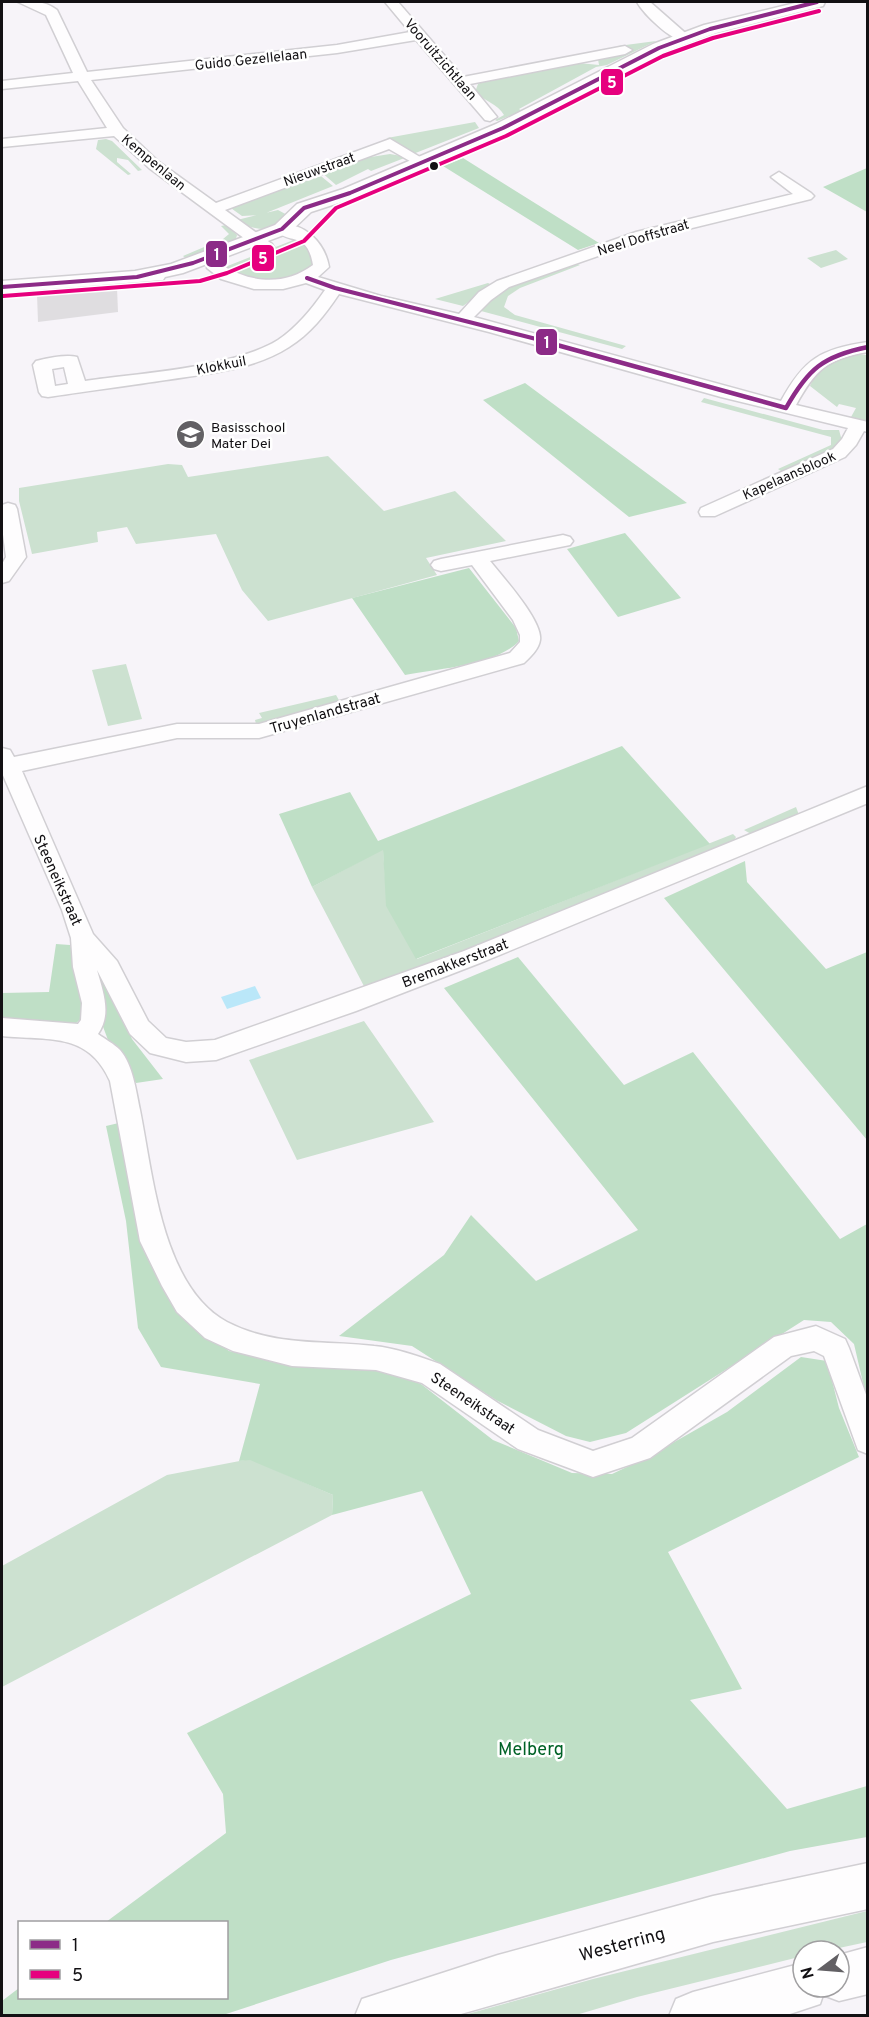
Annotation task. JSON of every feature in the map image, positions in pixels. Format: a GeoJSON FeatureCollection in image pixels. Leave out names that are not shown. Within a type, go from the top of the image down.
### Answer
{"type":"FeatureCollection","features":[{"type":"Feature","properties":{"kind":"highway","name":"Westerring"},"geometry":{"type":"LineString","coordinates":[[379,2016],[498,1978],[713,1919],[867,1886]]}},
{"type":"Feature","properties":{"kind":"highway"},"geometry":{"type":"LineString","coordinates":[[851,1975],[867,1970]]}},
{"type":"Feature","properties":{"kind":"highway"},"geometry":{"type":"LineString","coordinates":[[693,2016],[791,1990]]}},
{"type":"Feature","properties":{"kind":"street"},"geometry":{"type":"LineString","coordinates":[[25,2],[44,7],[60,2]]}},
{"type":"Feature","properties":{"kind":"street","name":"Vooruitzichtlaan"},"geometry":{"type":"LineString","coordinates":[[391,2],[490,117]]}},
{"type":"Feature","properties":{"kind":"street"},"geometry":{"type":"LineString","coordinates":[[643,2],[675,33],[684,38]]}},
{"type":"Feature","properties":{"kind":"street"},"geometry":{"type":"LineString","coordinates":[[2,287],[191,274],[216,261],[291,231],[304,208],[331,200],[503,128],[659,48],[684,38],[817,2]]}},
{"type":"Feature","properties":{"kind":"street","name":"Kempenlaan"},"geometry":{"type":"LineString","coordinates":[[44,7],[52,14],[82,77],[117,131],[154,165],[260,243]]}},
{"type":"Feature","properties":{"kind":"street","name":"Guido Gezellelaan"},"geometry":{"type":"LineString","coordinates":[[2,85],[337,49],[419,35]]}},
{"type":"Feature","properties":{"kind":"street"},"geometry":{"type":"LineString","coordinates":[[460,82],[593,61],[625,50]]}},
{"type":"Feature","properties":{"kind":"street"},"geometry":{"type":"LineString","coordinates":[[2,143],[117,131]]}},
{"type":"Feature","properties":{"kind":"street","name":"Nieuwstraat"},"geometry":{"type":"LineString","coordinates":[[213,209],[390,143],[422,163]]}},
{"type":"Feature","properties":{"kind":"street","name":"Neel Doffstraat"},"geometry":{"type":"LineString","coordinates":[[463,319],[485,296],[503,284],[642,235],[806,196],[779,177]]}},
{"type":"Feature","properties":{"kind":"street"},"geometry":{"type":"LineString","coordinates":[[216,261],[228,277],[246,282],[281,284],[307,278],[321,267],[318,249],[291,231]]}},
{"type":"Feature","properties":{"kind":"street"},"geometry":{"type":"LineString","coordinates":[[307,278],[335,288],[463,319],[786,408],[862,426]]}},
{"type":"Feature","properties":{"kind":"street","name":"Klokkuil"},"geometry":{"type":"LineString","coordinates":[[78,387],[211,368],[258,357],[283,346],[298,333],[320,310],[335,288]]}},
{"type":"Feature","properties":{"kind":"street"},"geometry":{"type":"LineString","coordinates":[[786,408],[809,370],[821,358],[838,351],[867,347]]}},
{"type":"Feature","properties":{"kind":"street","name":"Kapelaansblook"},"geometry":{"type":"LineString","coordinates":[[708,512],[839,453],[862,426]]}},
{"type":"Feature","properties":{"kind":"street"},"geometry":{"type":"LineString","coordinates":[[2,577],[16,557],[8,509]]}},
{"type":"Feature","properties":{"kind":"street"},"geometry":{"type":"LineString","coordinates":[[441,565],[563,540]]}},
{"type":"Feature","properties":{"kind":"street","name":"Truyenlandstraat"},"geometry":{"type":"LineString","coordinates":[[5,760],[177,731],[259,732],[517,658],[527,648],[531,635],[525,623],[477,558]]}},
{"type":"Feature","properties":{"kind":"street","name":"Steeneikstraat"},"geometry":{"type":"LineString","coordinates":[[5,760],[73,910],[83,938],[85,967],[94,1003],[93,1022],[82,1036],[112,1058],[125,1089],[153,1241],[187,1304],[215,1329],[243,1342],[292,1354],[376,1358],[430,1373],[528,1440],[593,1464],[640,1449],[784,1346],[816,1338],[835,1348],[867,1441]]}},
{"type":"Feature","properties":{"kind":"street","name":"Bremakkerstraat"},"geometry":{"type":"LineString","coordinates":[[83,938],[110,967],[139,1027],[159,1046],[186,1052],[216,1050],[348,1005],[472,957],[867,794]]}},
{"type":"Feature","properties":{"kind":"street"},"geometry":{"type":"LineString","coordinates":[[2,1027],[72,1032],[82,1036]]}},
{"type":"Feature","properties":{"kind":"green space"},"geometry":{"type":"Polygon","coordinates":[[[656,41],[607,65],[596,67],[519,109],[522,111],[497,121],[495,120],[504,115],[501,111],[475,92],[478,84],[486,80],[579,63],[599,65],[598,59],[621,49],[618,46],[656,41]]]}},
{"type":"Feature","properties":{"kind":"green space"},"geometry":{"type":"Polygon","coordinates":[[[475,122],[479,128],[413,154],[387,138],[475,122]]]}},
{"type":"Feature","properties":{"kind":"green space"},"geometry":{"type":"Polygon","coordinates":[[[98,140],[112,141],[142,170],[138,171],[128,160],[117,158],[117,162],[131,174],[128,175],[96,149],[98,140]]]}},
{"type":"Feature","properties":{"kind":"green space"},"geometry":{"type":"Polygon","coordinates":[[[390,154],[407,157],[371,171],[368,169],[336,185],[320,171],[358,159],[390,154]]]}},
{"type":"Feature","properties":{"kind":"green space"},"geometry":{"type":"Polygon","coordinates":[[[463,158],[599,243],[578,250],[443,166],[463,158]]]}},
{"type":"Feature","properties":{"kind":"green space"},"geometry":{"type":"Polygon","coordinates":[[[867,168],[867,212],[823,187],[867,168]]]}},
{"type":"Feature","properties":{"kind":"green space"},"geometry":{"type":"Polygon","coordinates":[[[316,172],[333,186],[261,215],[242,216],[228,206],[316,172]]]}},
{"type":"Feature","properties":{"kind":"green space"},"geometry":{"type":"Polygon","coordinates":[[[278,210],[291,217],[272,228],[250,227],[237,220],[278,210]]]}},
{"type":"Feature","properties":{"kind":"green space"},"geometry":{"type":"Polygon","coordinates":[[[226,225],[237,235],[235,243],[190,262],[183,256],[223,239],[229,234],[221,226],[226,225]]]}},
{"type":"Feature","properties":{"kind":"green space"},"geometry":{"type":"Polygon","coordinates":[[[296,239],[308,247],[314,264],[296,276],[284,279],[257,279],[233,273],[225,267],[296,239]]]}},
{"type":"Feature","properties":{"kind":"green space"},"geometry":{"type":"Polygon","coordinates":[[[836,250],[848,259],[821,268],[807,258],[836,250]]]}},
{"type":"Feature","properties":{"kind":"green space"},"geometry":{"type":"Polygon","coordinates":[[[575,263],[580,265],[520,288],[508,296],[504,307],[515,315],[626,346],[622,349],[481,311],[487,302],[509,287],[575,263]]]}},
{"type":"Feature","properties":{"kind":"green space"},"geometry":{"type":"Polygon","coordinates":[[[488,283],[492,285],[463,306],[435,299],[488,283]]]}},
{"type":"Feature","properties":{"kind":"green space"},"geometry":{"type":"Polygon","coordinates":[[[856,354],[867,355],[867,421],[851,417],[856,408],[839,404],[837,407],[810,386],[823,368],[856,354]]]}},
{"type":"Feature","properties":{"kind":"green space"},"geometry":{"type":"Polygon","coordinates":[[[525,383],[687,503],[629,517],[483,400],[525,383]]]}},
{"type":"Feature","properties":{"kind":"green space"},"geometry":{"type":"Polygon","coordinates":[[[704,398],[823,430],[839,430],[842,441],[840,446],[784,473],[778,469],[831,445],[831,437],[701,402],[704,398]]]}},
{"type":"Feature","properties":{"kind":"green space"},"geometry":{"type":"Polygon","coordinates":[[[328,456],[384,511],[455,491],[506,541],[426,558],[437,575],[268,621],[242,590],[216,534],[136,544],[127,527],[97,532],[98,542],[32,554],[19,501],[19,488],[168,464],[182,465],[188,477],[328,456]]]}},
{"type":"Feature","properties":{"kind":"green space"},"geometry":{"type":"Polygon","coordinates":[[[625,533],[681,598],[618,617],[567,549],[625,533]]]}},
{"type":"Feature","properties":{"kind":"green space"},"geometry":{"type":"Polygon","coordinates":[[[469,568],[516,628],[519,641],[509,649],[482,661],[405,675],[352,598],[469,568]]]}},
{"type":"Feature","properties":{"kind":"green space"},"geometry":{"type":"Polygon","coordinates":[[[126,664],[142,719],[108,726],[92,670],[126,664]]]}},
{"type":"Feature","properties":{"kind":"green space"},"geometry":{"type":"Polygon","coordinates":[[[336,695],[340,702],[260,726],[256,724],[255,720],[262,718],[259,713],[336,695]]]}},
{"type":"Feature","properties":{"kind":"green space"},"geometry":{"type":"Polygon","coordinates":[[[622,746],[710,844],[416,959],[386,906],[383,850],[312,887],[279,814],[350,792],[378,841],[622,746]]]}},
{"type":"Feature","properties":{"kind":"green space"},"geometry":{"type":"Polygon","coordinates":[[[796,807],[799,815],[751,834],[744,830],[796,807]]]}},
{"type":"Feature","properties":{"kind":"green space"},"geometry":{"type":"Polygon","coordinates":[[[733,834],[736,837],[733,842],[366,990],[312,887],[383,849],[387,906],[417,959],[733,834]]]}},
{"type":"Feature","properties":{"kind":"green space"},"geometry":{"type":"Polygon","coordinates":[[[745,861],[747,882],[826,969],[867,952],[867,1140],[664,898],[745,861]]]}},
{"type":"Feature","properties":{"kind":"green space"},"geometry":{"type":"Polygon","coordinates":[[[56,944],[70,945],[86,999],[82,1018],[75,1024],[61,1025],[2,1021],[2,993],[49,992],[56,944]]]}},
{"type":"Feature","properties":{"kind":"green space"},"geometry":{"type":"Polygon","coordinates":[[[518,957],[624,1085],[693,1052],[840,1239],[867,1224],[867,1400],[854,1344],[831,1322],[804,1320],[626,1433],[590,1442],[566,1436],[496,1400],[412,1346],[339,1336],[444,1255],[471,1215],[536,1281],[638,1230],[444,988],[518,957]]]}},
{"type":"Feature","properties":{"kind":"green space"},"geometry":{"type":"Polygon","coordinates":[[[103,972],[132,1039],[163,1079],[136,1083],[111,1048],[102,1024],[97,973],[103,972]]]}},
{"type":"Feature","properties":{"kind":"green space"},"geometry":{"type":"Polygon","coordinates":[[[364,1021],[434,1122],[297,1160],[249,1060],[364,1021]]]}},
{"type":"Feature","properties":{"kind":"green space","name":"Melberg"},"geometry":{"type":"Polygon","coordinates":[[[123,1122],[146,1255],[179,1313],[229,1351],[285,1363],[371,1367],[421,1384],[493,1440],[572,1473],[612,1474],[648,1457],[727,1412],[801,1357],[827,1361],[839,1408],[859,1457],[668,1552],[742,1689],[690,1700],[787,1809],[867,1786],[867,1837],[790,1851],[391,1960],[223,2015],[2,2016],[2,2001],[18,1989],[18,1999],[228,1999],[228,1921],[107,1921],[226,1833],[223,1794],[187,1733],[471,1594],[422,1491],[332,1515],[333,1495],[250,1460],[239,1461],[260,1384],[161,1367],[138,1328],[126,1221],[106,1126],[123,1122]]]}},
{"type":"Feature","properties":{"kind":"green space"},"geometry":{"type":"Polygon","coordinates":[[[250,1459],[333,1495],[332,1515],[2,1687],[2,1566],[167,1475],[250,1459]]]}},
{"type":"Feature","properties":{"kind":"green space"},"geometry":{"type":"Polygon","coordinates":[[[867,1911],[867,1942],[851,1945],[851,1939],[791,1939],[791,1959],[637,1997],[576,2015],[464,2015],[593,1979],[867,1911]]]}},
{"type":"Feature","properties":{"kind":"water"},"geometry":{"type":"Polygon","coordinates":[[[255,986],[261,998],[227,1009],[221,997],[255,986]]]}},
{"type":"Feature","properties":{"kind":"building"},"geometry":{"type":"Polygon","coordinates":[[[117,288],[118,312],[38,322],[37,294],[117,288]]]}},
{"type":"Feature","properties":{"kind":"transit line","name":"1"},"geometry":{"type":"LineString","coordinates":[[2,287],[137,277],[193,263],[282,229],[304,208],[350,193],[503,128],[659,48],[710,29],[817,2]]}},
{"type":"Feature","properties":{"kind":"transit line","name":"5"},"geometry":{"type":"LineString","coordinates":[[3,296],[200,281],[227,273],[304,241],[336,208],[506,136],[663,56],[713,38],[819,11]]}},
{"type":"Feature","properties":{"kind":"transit line","name":"1"},"geometry":{"type":"LineString","coordinates":[[307,278],[335,288],[463,319],[786,408]]}},
{"type":"Feature","properties":{"kind":"transit line","name":"1"},"geometry":{"type":"LineString","coordinates":[[786,408],[801,382],[817,365],[838,354],[868,347]]}},
{"type":"Feature","properties":{"kind":"place","name":"Basisschool Mater Dei"},"geometry":{"type":"Point","coordinates":[190,435]}}]}
